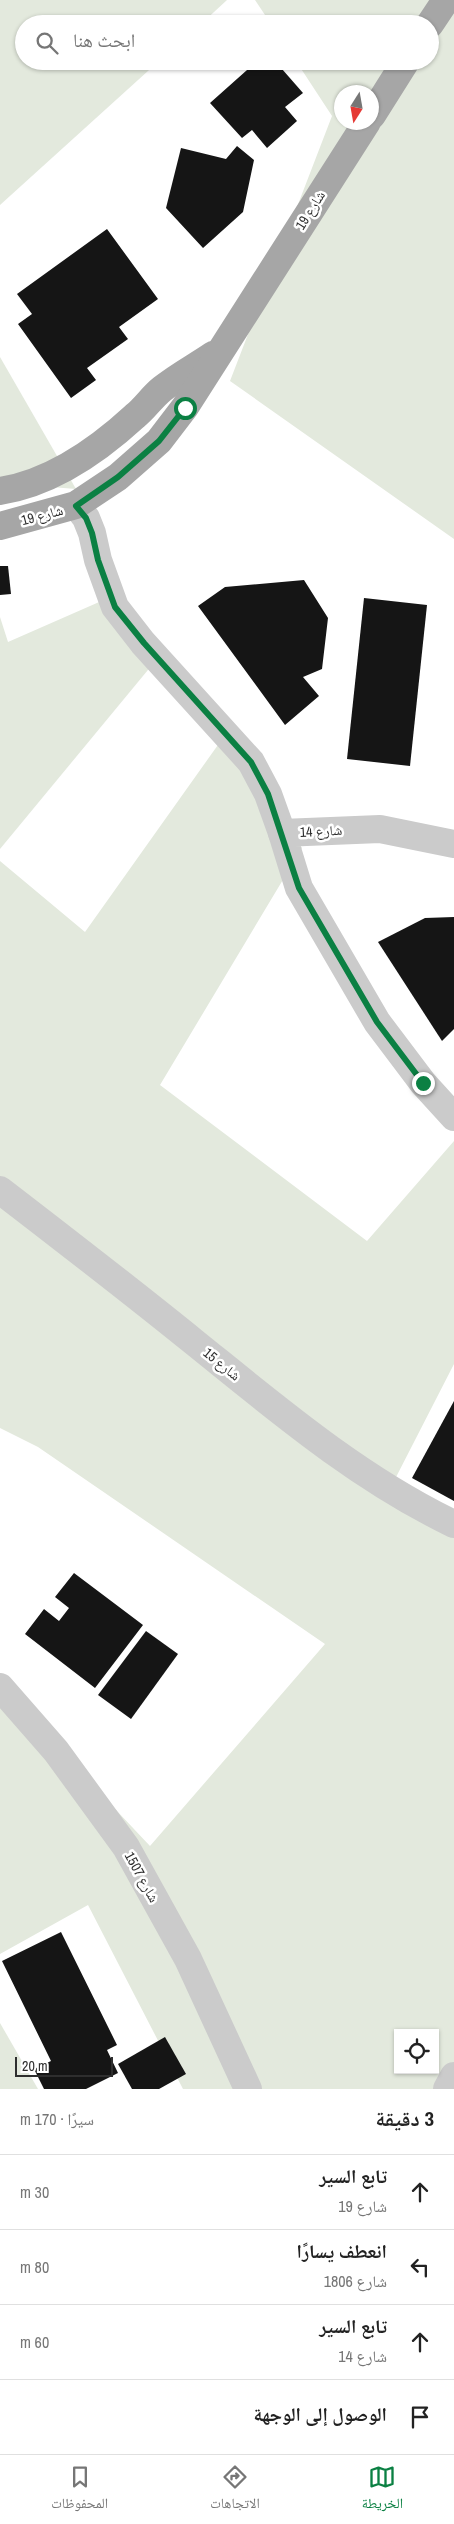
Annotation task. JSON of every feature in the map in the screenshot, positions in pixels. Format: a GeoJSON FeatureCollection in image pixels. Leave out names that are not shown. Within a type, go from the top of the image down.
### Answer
{"type":"FeatureCollection","features":[{"type":"Feature","properties":{"kind":"main road"},"geometry":{"type":"LineString","coordinates":[[436,15],[446,0]]}},
{"type":"Feature","properties":{"kind":"main road"},"geometry":{"type":"LineString","coordinates":[[379,104],[400,70]]}},
{"type":"Feature","properties":{"kind":"main road","name":"شارع 19"},"geometry":{"type":"LineString","coordinates":[[0,526],[76,506],[118,477],[159,441],[185,408],[362,130]]}},
{"type":"Feature","properties":{"kind":"main road","name":"شارع 19"},"geometry":{"type":"LineString","coordinates":[[0,491],[21,488],[57,474],[115,433],[162,389],[223,348]]}},
{"type":"Feature","properties":{"kind":"street"},"geometry":{"type":"LineString","coordinates":[[76,506],[86,518],[92,533],[98,560],[115,607],[144,643],[251,762],[268,794],[282,833]]}},
{"type":"Feature","properties":{"kind":"street","name":"شارع 14"},"geometry":{"type":"LineString","coordinates":[[454,844],[380,829],[282,833],[299,888],[377,1022],[423,1083],[454,1117]]}},
{"type":"Feature","properties":{"kind":"street","name":"شارع 15"},"geometry":{"type":"LineString","coordinates":[[0,1190],[119,1280],[308,1434],[415,1506],[454,1524]]}},
{"type":"Feature","properties":{"kind":"street","name":"شارع 1507"},"geometry":{"type":"LineString","coordinates":[[0,1687],[56,1751],[126,1847],[188,1958],[248,2089]]}},
{"type":"Feature","properties":{"kind":"street"},"geometry":{"type":"LineString","coordinates":[[447,2089],[454,2076]]}},
{"type":"Feature","properties":{"kind":"shaded area"},"geometry":{"type":"Polygon","coordinates":[[[0,0],[227,0],[211,15],[15,15],[15,70],[149,70],[0,205],[0,0]]]}},
{"type":"Feature","properties":{"kind":"shaded area"},"geometry":{"type":"Polygon","coordinates":[[[255,0],[454,0],[454,539],[230,381],[332,116],[302,70],[439,70],[439,15],[265,15],[255,0]]]}},
{"type":"Feature","properties":{"kind":"shaded area"},"geometry":{"type":"Polygon","coordinates":[[[0,357],[76,489],[0,483],[0,357]]]}},
{"type":"Feature","properties":{"kind":"shaded area"},"geometry":{"type":"Polygon","coordinates":[[[106,599],[157,659],[0,849],[0,617],[8,642],[106,599]]]}},
{"type":"Feature","properties":{"kind":"shaded area"},"geometry":{"type":"Polygon","coordinates":[[[225,735],[302,848],[160,1085],[367,1241],[454,1141],[454,1364],[393,1483],[454,1514],[454,2089],[183,2089],[88,1905],[0,1954],[0,1687],[150,1846],[325,1644],[38,1447],[0,1428],[0,861],[85,932],[225,735]]]}},
{"type":"Feature","properties":{"kind":"shaded area"},"geometry":{"type":"Polygon","coordinates":[[[0,2023],[38,2089],[0,2089],[0,2023]]]}},
{"type":"Feature","properties":{"kind":"building"},"geometry":{"type":"Polygon","coordinates":[[[247,70],[283,70],[303,93],[285,107],[297,121],[267,148],[252,130],[242,138],[210,103],[247,70]]]}},
{"type":"Feature","properties":{"kind":"building"},"geometry":{"type":"Polygon","coordinates":[[[237,146],[254,160],[243,212],[203,248],[166,208],[181,148],[226,159],[237,146]]]}},
{"type":"Feature","properties":{"kind":"building"},"geometry":{"type":"Polygon","coordinates":[[[107,229],[158,299],[119,327],[128,339],[87,368],[96,380],[71,398],[18,324],[32,314],[17,294],[107,229]]]}},
{"type":"Feature","properties":{"kind":"building"},"geometry":{"type":"Polygon","coordinates":[[[0,566],[8,566],[11,594],[0,595],[0,566]]]}},
{"type":"Feature","properties":{"kind":"building"},"geometry":{"type":"Polygon","coordinates":[[[304,580],[328,618],[322,669],[303,677],[319,696],[285,725],[198,606],[225,587],[304,580]]]}},
{"type":"Feature","properties":{"kind":"building"},"geometry":{"type":"Polygon","coordinates":[[[364,598],[427,605],[410,766],[347,759],[364,598]]]}},
{"type":"Feature","properties":{"kind":"building"},"geometry":{"type":"Polygon","coordinates":[[[454,917],[454,1029],[442,1041],[378,942],[425,918],[454,917]]]}},
{"type":"Feature","properties":{"kind":"building"},"geometry":{"type":"Polygon","coordinates":[[[454,1401],[454,1501],[412,1478],[454,1401]]]}},
{"type":"Feature","properties":{"kind":"building"},"geometry":{"type":"Polygon","coordinates":[[[74,1573],[143,1625],[95,1688],[25,1634],[44,1609],[59,1621],[69,1608],[55,1597],[74,1573]]]}},
{"type":"Feature","properties":{"kind":"building"},"geometry":{"type":"Polygon","coordinates":[[[146,1631],[178,1654],[131,1719],[98,1695],[146,1631]]]}},
{"type":"Feature","properties":{"kind":"building"},"geometry":{"type":"Polygon","coordinates":[[[61,1932],[117,2045],[107,2050],[118,2073],[86,2089],[44,2089],[34,2069],[51,2061],[2,1961],[61,1932]]]}},
{"type":"Feature","properties":{"kind":"building"},"geometry":{"type":"Polygon","coordinates":[[[165,2037],[186,2074],[159,2089],[132,2089],[118,2064],[165,2037]]]}},
{"type":"Feature","properties":{"kind":"route"},"geometry":{"type":"LineString","coordinates":[[185,408],[159,441],[118,477],[76,506],[86,518],[92,533],[98,560],[115,607],[144,643],[195,701],[229,735],[251,762],[268,794],[299,888],[377,1022],[423,1083]]}}]}
